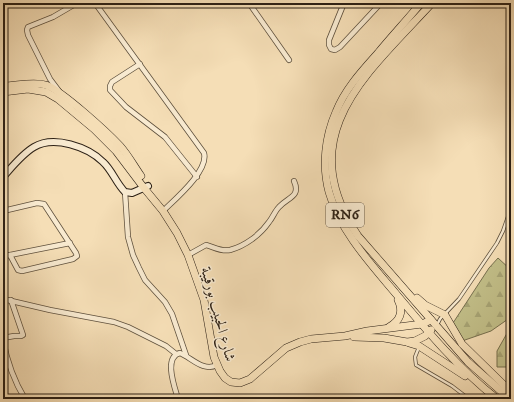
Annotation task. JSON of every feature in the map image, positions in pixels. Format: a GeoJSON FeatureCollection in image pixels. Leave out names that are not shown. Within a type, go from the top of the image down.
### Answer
{"type":"FeatureCollection","features":[{"type":"Feature","properties":{"kind":"main road","name":"RN6"},"geometry":{"type":"LineString","coordinates":[[421,3],[360,74],[345,94],[336,112],[326,148],[326,178],[333,204],[350,236],[428,332],[475,382],[497,399]]}},
{"type":"Feature","properties":{"kind":"main road","name":"RN6"},"geometry":{"type":"LineString","coordinates":[[432,3],[356,88],[345,106],[337,127],[332,154],[334,182],[337,196],[347,219],[368,247],[468,362],[510,399]]}},
{"type":"Feature","properties":{"kind":"main road","name":"شارع الحبيب بورقيبة"},"geometry":{"type":"LineString","coordinates":[[3,86],[38,84],[52,88],[62,95],[120,147],[177,233],[188,255],[204,300],[214,357],[225,378],[234,383],[240,383],[250,379],[292,345],[311,339],[345,336],[422,324],[431,320]]}},
{"type":"Feature","properties":{"kind":"main road","name":"شارع الحبيب بورقيبة"},"geometry":{"type":"LineString","coordinates":[[3,92],[28,89],[38,90],[46,92],[58,99],[94,129],[116,150],[146,187]]}},
{"type":"Feature","properties":{"kind":"main road"},"geometry":{"type":"LineString","coordinates":[[3,177],[32,148],[47,142],[57,142],[76,147],[96,156],[104,162],[125,192],[132,193],[146,187]]}},
{"type":"Feature","properties":{"kind":"main road"},"geometry":{"type":"LineString","coordinates":[[368,247],[418,300],[442,317],[462,344],[511,392]]}},
{"type":"Feature","properties":{"kind":"main road"},"geometry":{"type":"LineString","coordinates":[[384,330],[395,324],[401,315],[401,306],[394,291]]}},
{"type":"Feature","properties":{"kind":"main road"},"geometry":{"type":"LineString","coordinates":[[407,342],[420,339],[436,326]]}},
{"type":"Feature","properties":{"kind":"main road","name":"شارع الحبيب بورقيبة"},"geometry":{"type":"LineString","coordinates":[[345,336],[384,338],[407,342],[419,346],[475,382]]}},
{"type":"Feature","properties":{"kind":"street"},"geometry":{"type":"LineString","coordinates":[[62,95],[50,79],[28,35],[27,30],[28,27],[53,17],[77,3]]}},
{"type":"Feature","properties":{"kind":"street"},"geometry":{"type":"LineString","coordinates":[[95,3],[204,154],[204,160],[197,177],[163,211]]}},
{"type":"Feature","properties":{"kind":"street"},"geometry":{"type":"LineString","coordinates":[[249,3],[289,60]]}},
{"type":"Feature","properties":{"kind":"street"},"geometry":{"type":"LineString","coordinates":[[344,3],[329,40],[331,49],[335,50],[340,47],[381,3]]}},
{"type":"Feature","properties":{"kind":"street"},"geometry":{"type":"LineString","coordinates":[[140,64],[112,82],[110,90],[126,107],[165,137],[197,177]]}},
{"type":"Feature","properties":{"kind":"street"},"geometry":{"type":"LineString","coordinates":[[188,255],[206,245],[218,250],[229,250],[258,236],[270,222],[278,207],[294,195],[296,187],[294,181]]}},
{"type":"Feature","properties":{"kind":"street"},"geometry":{"type":"LineString","coordinates":[[125,192],[128,236],[138,268],[145,280],[165,302],[172,314],[186,355]]}},
{"type":"Feature","properties":{"kind":"street"},"geometry":{"type":"LineString","coordinates":[[3,211],[37,203],[44,204],[76,253],[76,258],[22,271],[18,270],[10,255]]}},
{"type":"Feature","properties":{"kind":"street"},"geometry":{"type":"LineString","coordinates":[[3,256],[70,243]]}},
{"type":"Feature","properties":{"kind":"street"},"geometry":{"type":"LineString","coordinates":[[3,299],[50,310],[114,322],[128,327],[166,346],[176,354],[180,353],[186,355],[203,366],[208,367],[217,365]]}},
{"type":"Feature","properties":{"kind":"street"},"geometry":{"type":"LineString","coordinates":[[11,300],[23,335],[3,339],[7,358],[25,399]]}},
{"type":"Feature","properties":{"kind":"street"},"geometry":{"type":"LineString","coordinates":[[176,354],[172,361],[172,372],[178,399]]}},
{"type":"Feature","properties":{"kind":"lane"},"geometry":{"type":"LineString","coordinates":[[436,326],[442,317],[459,299],[497,243],[511,208]]}},
{"type":"Feature","properties":{"kind":"lane"},"geometry":{"type":"LineString","coordinates":[[431,320],[442,317]]}},
{"type":"Feature","properties":{"kind":"lane"},"geometry":{"type":"LineString","coordinates":[[419,346],[415,357],[416,365],[452,386],[469,399]]}},
{"type":"Feature","properties":{"kind":"green space"},"geometry":{"type":"Polygon","coordinates":[[[498,258],[511,270],[511,317],[491,331],[462,341],[453,323],[489,268],[498,258]]]}},
{"type":"Feature","properties":{"kind":"green space"},"geometry":{"type":"Polygon","coordinates":[[[510,328],[511,367],[497,367],[497,351],[510,328]]]}}]}
